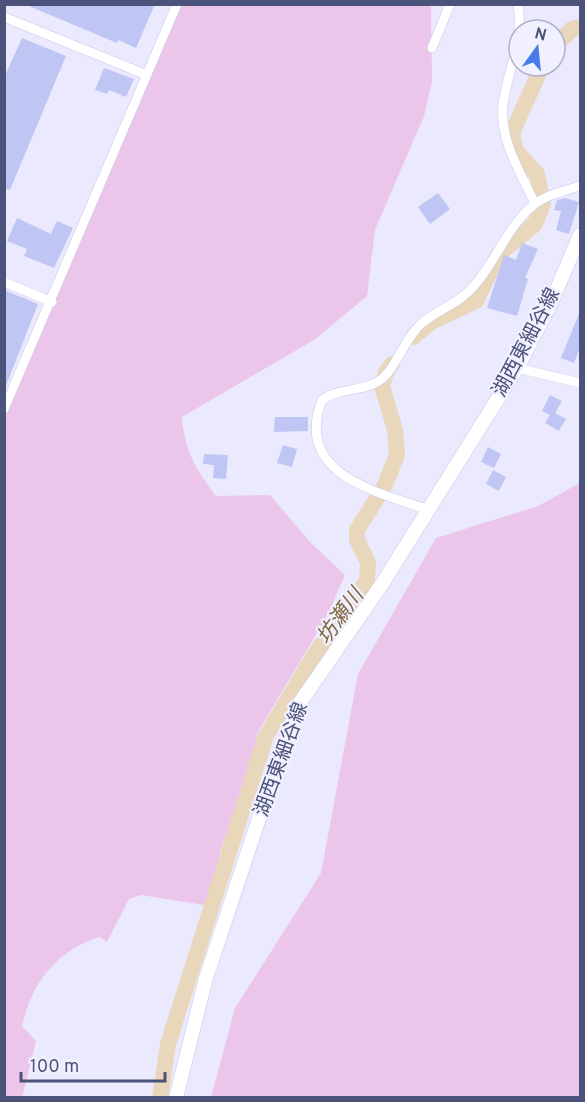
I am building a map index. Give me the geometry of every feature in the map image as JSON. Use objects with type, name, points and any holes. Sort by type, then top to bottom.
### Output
[{"type":"main road","name":"湖西東細谷線","points":[[176,1098],[206,978],[280,755],[300,705],[429,510],[517,368],[551,303],[580,235]]},
{"type":"street","points":[[4,409],[177,4]]},
{"type":"street","points":[[432,48],[450,4]]},
{"type":"street","points":[[518,4],[520,16],[515,60],[503,105],[505,135],[535,204]]},
{"type":"street","points":[[4,17],[147,75]]},
{"type":"street","points":[[429,510],[374,490],[333,469],[321,451],[318,421],[320,406],[329,395],[371,386],[386,375],[407,340],[422,324],[440,310],[461,301],[477,283],[512,230],[535,204],[580,186]]},
{"type":"street","points":[[4,282],[51,302]]},
{"type":"street","points":[[517,368],[580,383]]},
{"type":"shaded area","points":[[177,5],[431,5],[432,82],[424,116],[375,230],[367,296],[314,340],[182,417],[183,429],[192,459],[216,496],[270,495],[310,542],[345,575],[327,616],[258,732],[250,771],[221,849],[211,893],[204,905],[141,895],[129,899],[107,942],[99,937],[84,943],[58,960],[39,983],[26,1010],[22,1026],[36,1041],[22,1098],[4,1097],[4,408]]},
{"type":"shaded area","points":[[580,483],[580,1097],[211,1097],[235,1008],[321,873],[358,674],[436,538],[538,506]]},
{"type":"building","points":[[24,4],[155,4],[136,48],[118,40],[117,43]]},
{"type":"building","points":[[22,38],[66,56],[10,190],[4,188],[4,78]]},
{"type":"building","points":[[104,68],[134,79],[126,97],[109,90],[107,94],[95,90]]},
{"type":"building","points":[[438,193],[450,209],[430,224],[418,207]]},
{"type":"building","points":[[565,198],[579,202],[569,234],[556,230],[561,211],[554,210],[557,200]]},
{"type":"building","points":[[17,218],[51,234],[57,221],[73,228],[54,268],[24,256],[27,249],[7,241]]},
{"type":"building","points":[[522,243],[538,249],[525,278],[528,279],[517,316],[487,308],[504,255],[516,260]]},
{"type":"building","points":[[4,290],[38,304],[4,391]]},
{"type":"building","points":[[580,311],[580,347],[574,363],[561,358]]},
{"type":"building","points":[[550,395],[562,401],[555,413],[566,419],[559,431],[545,423],[550,415],[542,411]]},
{"type":"building","points":[[275,417],[308,417],[308,431],[274,432]]},
{"type":"building","points":[[283,445],[297,449],[292,467],[277,463]]},
{"type":"building","points":[[488,447],[501,454],[494,468],[481,462]]},
{"type":"building","points":[[204,454],[228,455],[226,479],[213,478],[214,465],[203,464]]},
{"type":"building","points":[[493,470],[506,477],[499,491],[486,484]]},
{"type":"waterway","name":"坊瀬川","points":[[567,34],[572,29],[580,27]]},
{"type":"waterway","name":"坊瀬川","points":[[413,337],[431,322],[476,301],[498,255],[535,224],[543,204],[537,174],[515,150],[512,133],[537,78]]},
{"type":"waterway","name":"坊瀬川","points":[[160,1098],[168,1044],[266,736],[313,657],[367,581],[368,562],[357,540],[357,530],[384,487],[397,455],[395,430],[382,386],[386,372],[392,364]]}]
